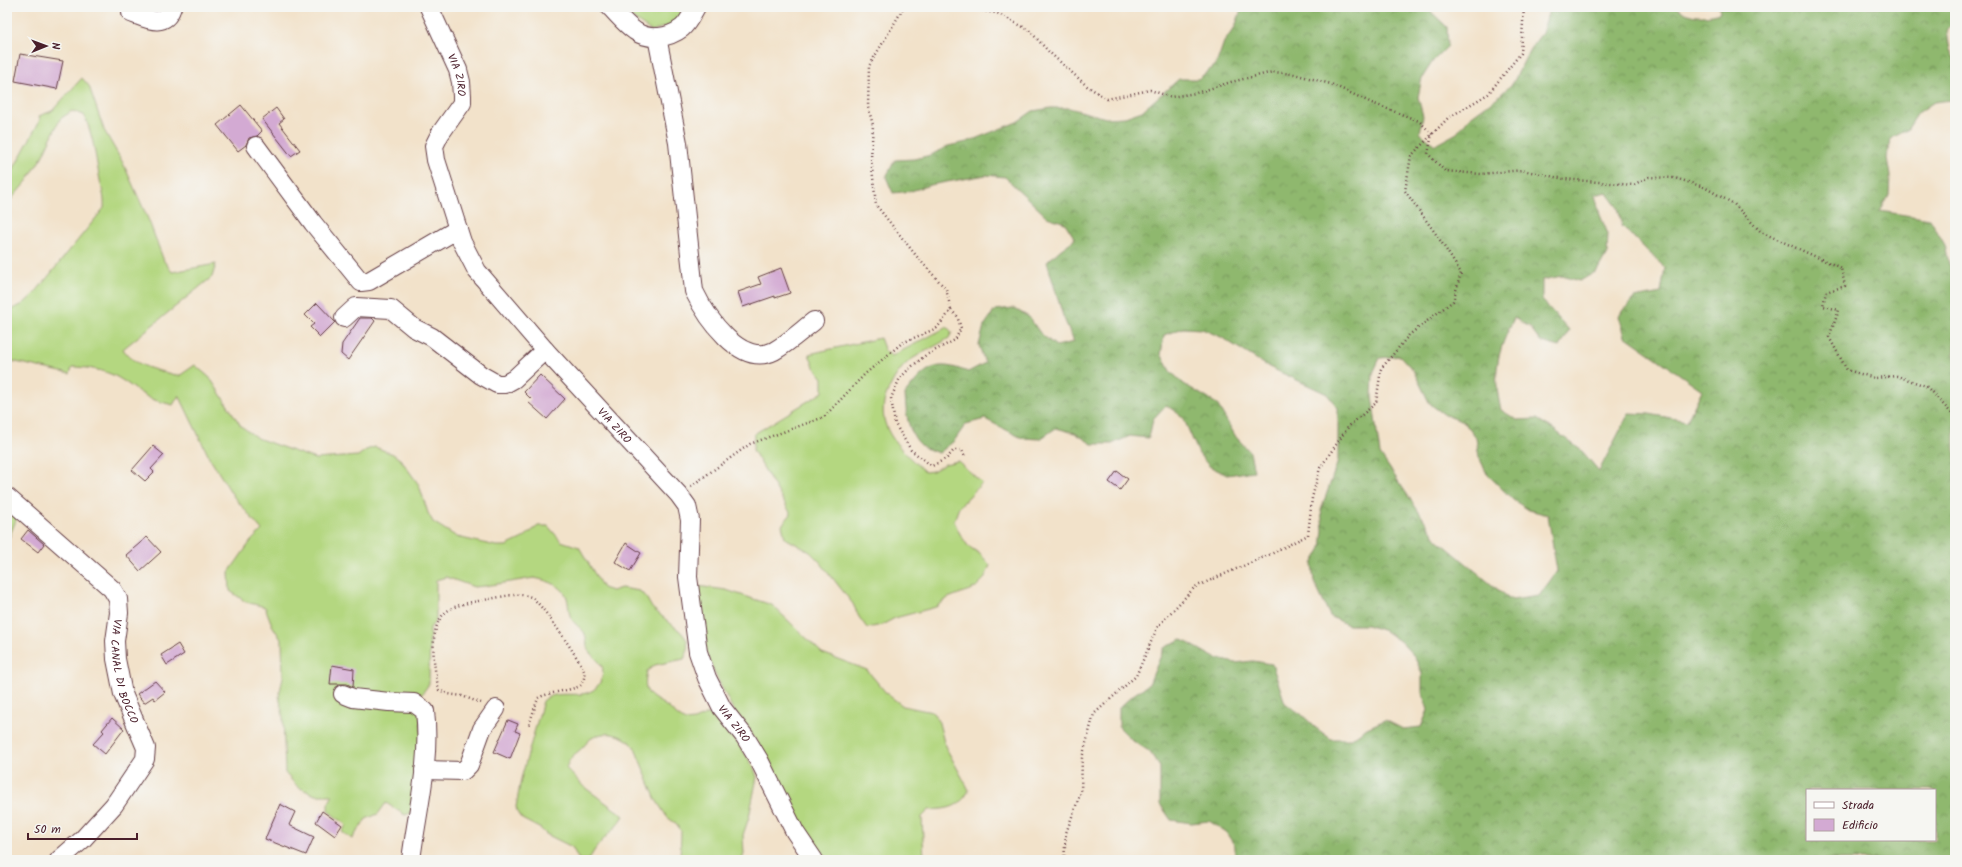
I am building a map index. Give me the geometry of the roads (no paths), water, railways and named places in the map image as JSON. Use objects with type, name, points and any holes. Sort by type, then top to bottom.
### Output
[{"type":"street","points":[[129,9],[143,18],[164,20],[169,15],[172,7]]},
{"type":"street","name":"VIA ZIRO","points":[[429,7],[458,70],[461,82],[462,103],[440,134],[434,146],[436,160],[458,229],[477,271],[545,350],[679,495],[686,506],[690,520],[688,577],[698,652],[707,678],[722,708],[745,737],[759,760],[795,832],[814,860]]},
{"type":"street","points":[[610,7],[635,32],[649,37],[665,37],[683,28],[696,7]]},
{"type":"street","points":[[657,37],[678,143],[694,291],[702,306],[727,340],[746,351],[760,353],[773,351],[814,321]]},
{"type":"street","points":[[256,146],[313,223],[361,282],[369,280],[458,229]]},
{"type":"street","points":[[344,318],[356,307],[391,309],[414,328],[432,337],[481,375],[497,384],[505,384],[514,379],[545,350]]},
{"type":"street","name":"VIA CANAL DI BOCCO","points":[[7,497],[112,589],[118,599],[120,613],[115,641],[116,659],[123,694],[146,748],[145,759],[114,805],[82,840],[59,860]]},
{"type":"street","points":[[343,694],[352,698],[414,703],[426,711],[427,726],[424,770],[411,860]]},
{"type":"street","points":[[424,770],[463,771],[469,765],[482,728],[496,709]]}]
